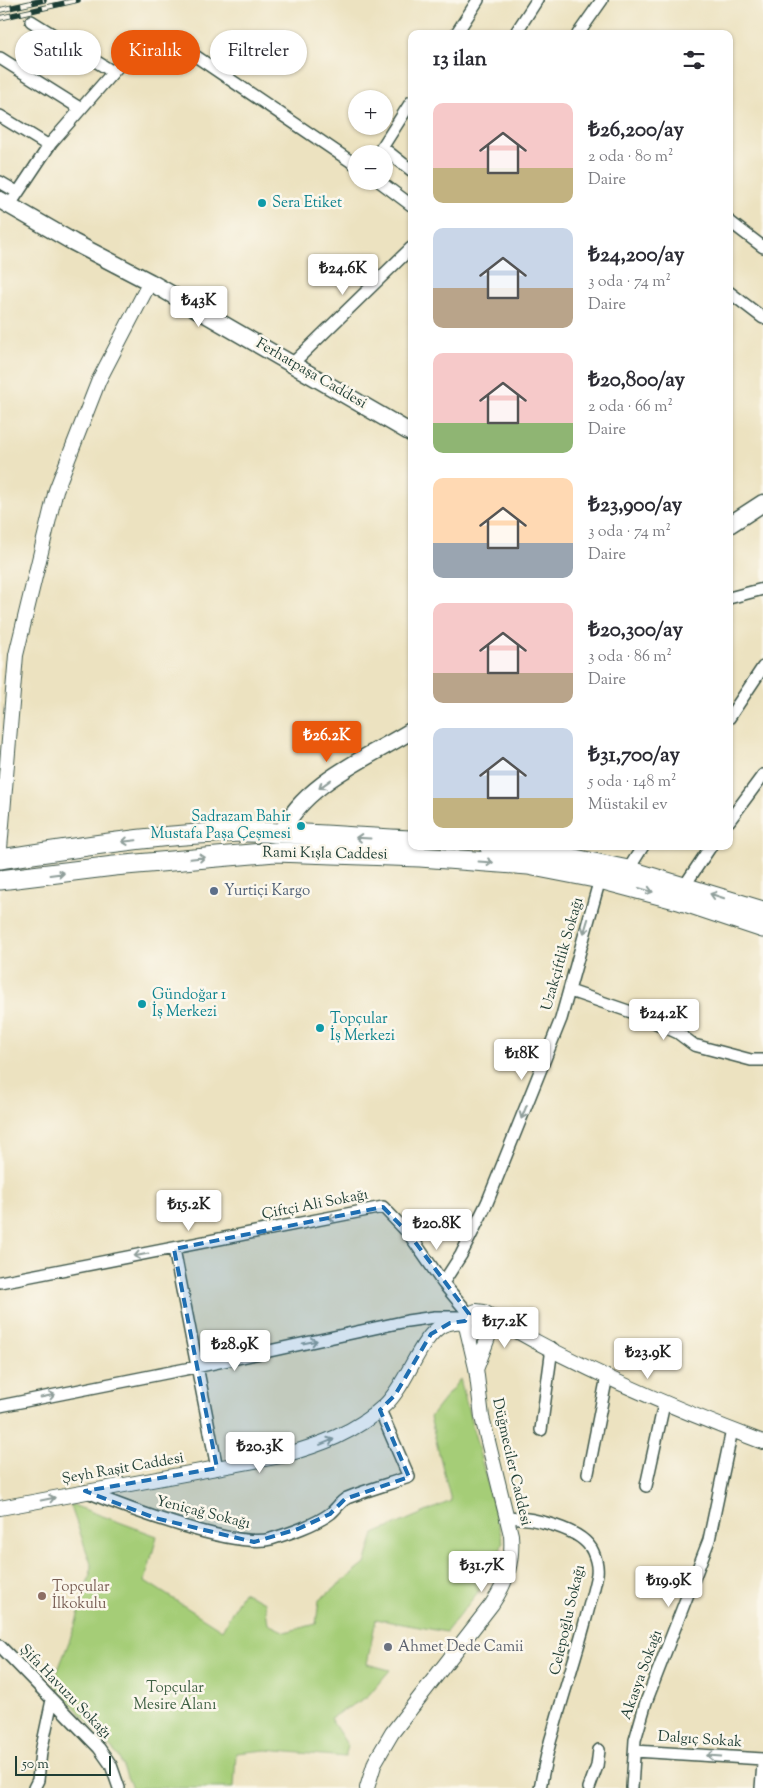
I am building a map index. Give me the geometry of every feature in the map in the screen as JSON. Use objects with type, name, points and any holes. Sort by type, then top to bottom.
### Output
[{"type":"main road","name":"Ferhatpaşa Caddesi","points":[[9,199],[73,242],[150,282],[408,431]]},
{"type":"main road","points":[[733,522],[763,502]]},
{"type":"main road","points":[[298,851],[285,840],[282,833],[294,810],[326,782],[408,733]]},
{"type":"main road","name":"Rami Kışla Caddesi","points":[[0,859],[77,848],[206,834],[282,833],[408,840]]},
{"type":"main road","points":[[77,848],[82,855],[83,863],[80,871]]},
{"type":"main road","points":[[547,850],[685,885],[763,911]]},
{"type":"main road","name":"Rami Kışla Caddesi","points":[[0,880],[232,855],[298,851],[420,857],[528,865],[600,879],[678,900],[763,928]]},
{"type":"street","points":[[459,30],[478,0]]},
{"type":"street","points":[[518,30],[537,0]]},
{"type":"street","points":[[581,30],[602,0]]},
{"type":"street","points":[[31,21],[111,71]]},
{"type":"street","points":[[0,58],[81,109]]},
{"type":"street","points":[[200,59],[348,160]]},
{"type":"street","points":[[0,182],[9,199],[50,146],[111,74]]},
{"type":"street","points":[[384,145],[408,107]]},
{"type":"street","points":[[0,116],[50,146]]},
{"type":"street","points":[[393,159],[408,168]]},
{"type":"street","points":[[390,190],[408,203]]},
{"type":"street","points":[[733,224],[763,247]]},
{"type":"street","points":[[293,363],[408,251]]},
{"type":"street","points":[[0,849],[16,655],[56,490],[99,380],[150,282]]},
{"type":"street","points":[[733,295],[763,318]]},
{"type":"street","points":[[733,597],[763,590]]},
{"type":"street","points":[[733,712],[763,667]]},
{"type":"street","points":[[733,816],[763,775]]},
{"type":"street","points":[[628,870],[640,850]]},
{"type":"street","points":[[685,885],[708,850]]},
{"type":"street","name":"Uzakçiftlik Sokağı","points":[[443,1283],[461,1255],[487,1203],[561,1019],[600,879]]},
{"type":"street","points":[[570,991],[634,1013],[678,1033],[694,1045],[751,1060],[763,1060]]},
{"type":"street","name":"Çiftçi Ali Sokağı","points":[[0,1282],[383,1207],[409,1234],[467,1321]]},
{"type":"street","points":[[174,1249],[217,1468]]},
{"type":"street","points":[[0,1406],[196,1367],[407,1321],[435,1317],[467,1321],[480,1311],[526,1336],[664,1404],[763,1442]]},
{"type":"street","points":[[476,1368],[488,1333],[492,1327],[491,1318]]},
{"type":"street","points":[[467,1321],[474,1336],[488,1333],[526,1336]]},
{"type":"street","name":"Düğmeciler Caddesi","points":[[367,1788],[375,1762],[392,1733],[502,1589],[509,1572],[512,1552],[508,1517],[482,1417],[476,1368],[467,1321]]},
{"type":"street","name":"Şeyh Raşit Caddesi","points":[[0,1508],[280,1456],[324,1443],[350,1432],[380,1410],[396,1395],[431,1334],[450,1323],[467,1321]]},
{"type":"street","points":[[541,1430],[552,1348]]},
{"type":"street","points":[[588,1473],[607,1376]]},
{"type":"street","points":[[646,1486],[664,1404]]},
{"type":"street","name":"Yeniçağ Sokağı","points":[[85,1492],[155,1518],[224,1536],[254,1542],[270,1539],[298,1529],[330,1514],[345,1499],[409,1477],[380,1410]]},
{"type":"street","name":"Akasya Sokağı","points":[[632,1788],[635,1751],[646,1702],[708,1540],[732,1430]]},
{"type":"street","name":"Celepoğlu Sokağı","points":[[508,1517],[522,1518],[574,1533],[585,1540],[593,1550],[597,1562],[593,1591],[568,1684],[552,1733],[540,1788]]},
{"type":"street","name":"Şifa Havuzu Sokağı","points":[[0,1646],[99,1748],[111,1765],[119,1788]]},
{"type":"street","points":[[34,1788],[38,1780],[41,1752],[52,1700]]},
{"type":"street","points":[[589,1788],[597,1766],[599,1750]]},
{"type":"street","name":"Dalgıç Sokak","points":[[635,1751],[763,1759]]},
{"type":"street","points":[[761,1788],[763,1764]]},
{"type":"highlighted area","points":[[383,1207],[409,1234],[469,1314],[465,1321],[450,1323],[431,1334],[395,1395],[380,1410],[409,1477],[345,1499],[330,1514],[298,1529],[254,1542],[155,1518],[85,1491],[217,1468],[174,1249]]},
{"type":"green space","name":"Topçular Mesire Alanı","points":[[460,1379],[503,1542],[491,1576],[446,1632],[376,1619],[367,1664],[390,1670],[367,1697],[330,1718],[348,1746],[345,1757],[266,1750],[236,1753],[234,1788],[132,1788],[118,1756],[53,1683],[75,1626],[92,1567],[70,1504],[157,1536],[145,1581],[222,1630],[243,1592],[265,1602],[268,1624],[285,1632],[316,1624],[319,1600],[365,1564],[374,1534],[451,1501],[430,1417]]},
{"type":"railway","points":[[0,10],[44,0]]},
{"type":"railway","points":[[0,18],[78,0]]},
{"type":"place","name":"Sera Etiket","points":[[262,203]]},
{"type":"place","name":"Sadrazam Bahir Mustafa Paşa Çeşmesi","points":[[301,826]]},
{"type":"place","name":"Yurtiçi Kargo","points":[[214,891]]},
{"type":"place","name":"Gündoğar 1 İş Merkezi","points":[[142,1004]]},
{"type":"place","name":"Topçular İş Merkezi","points":[[320,1028]]},
{"type":"place","name":"Topçular İlkokulu","points":[[42,1596]]},
{"type":"place","name":"Ahmet Dede Camii","points":[[388,1647]]}]
